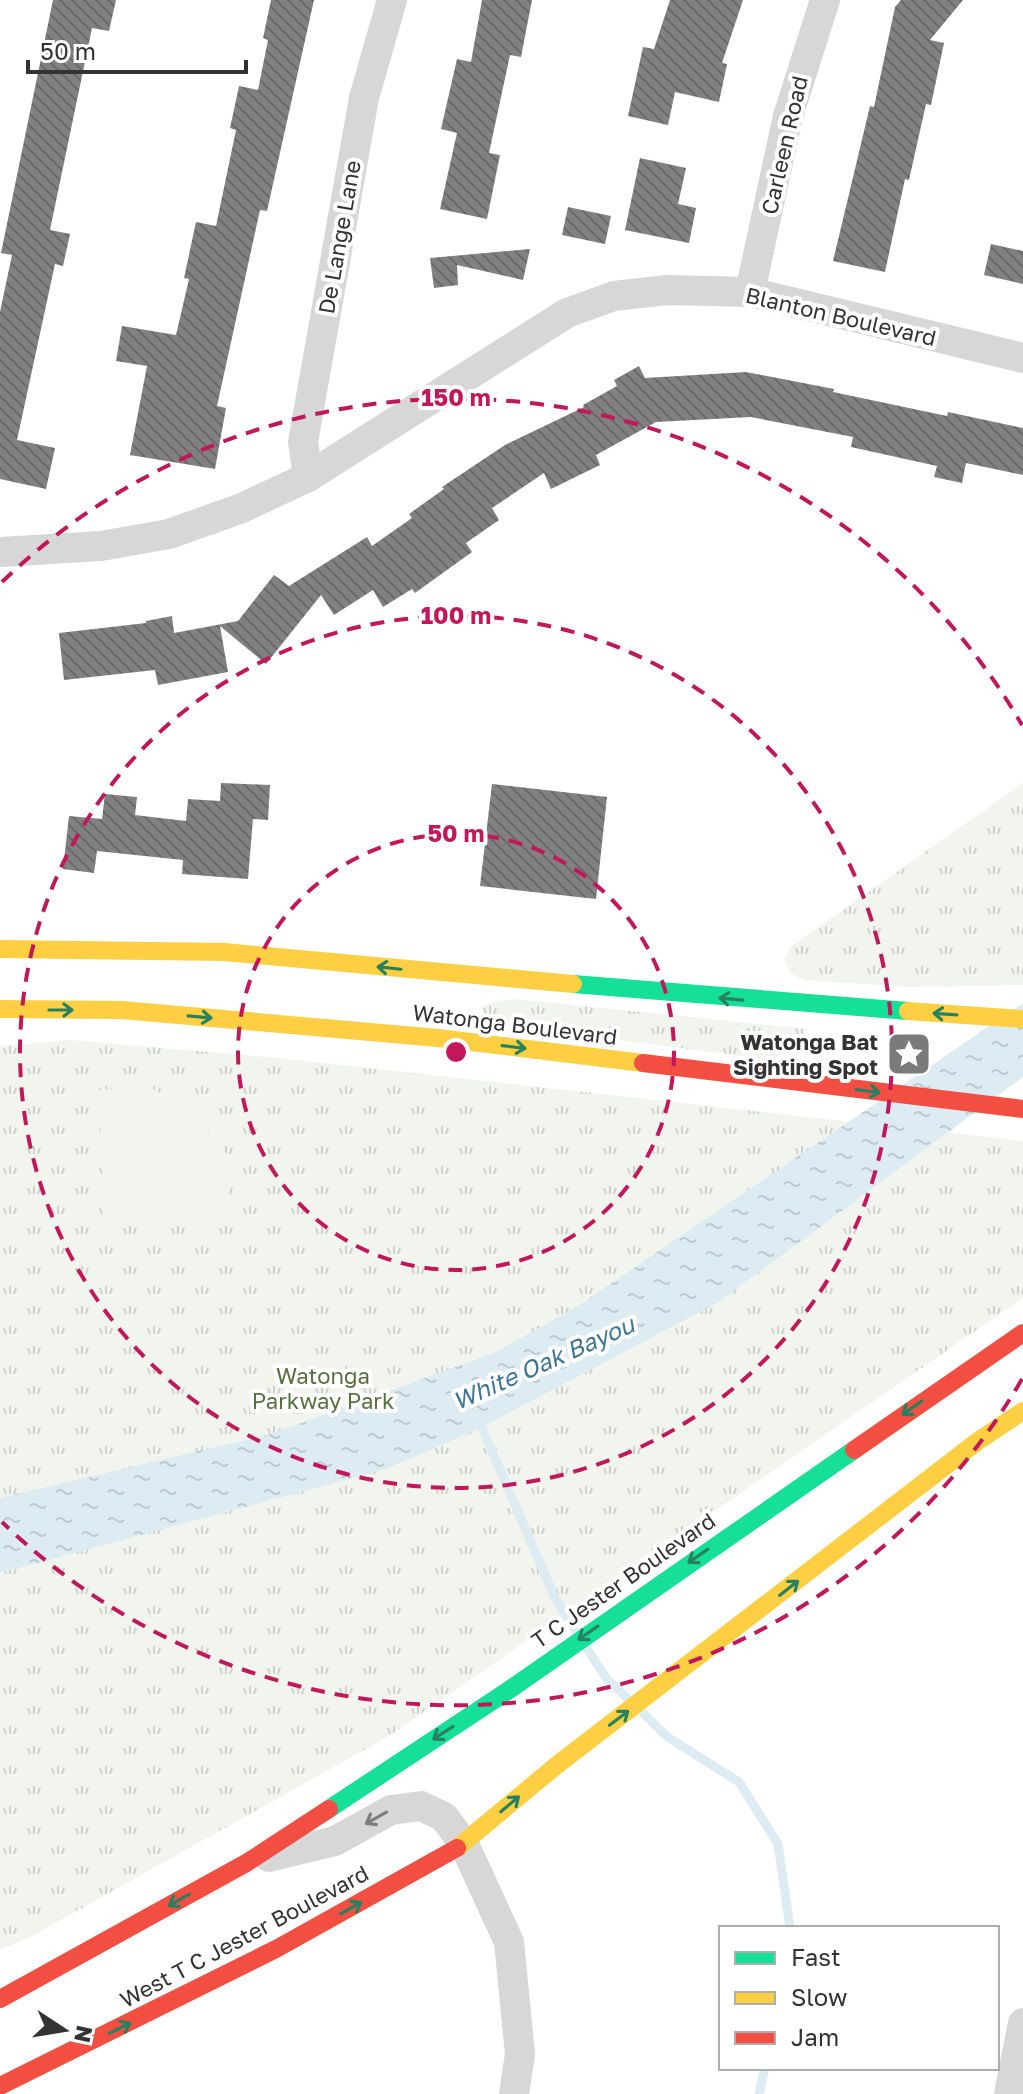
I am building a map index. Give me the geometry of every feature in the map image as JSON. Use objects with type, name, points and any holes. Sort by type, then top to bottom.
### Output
[{"type":"main road","name":"Watonga Boulevard","points":[[0,949],[224,952],[443,980],[1023,1019]]},
{"type":"main road","name":"Watonga Boulevard","points":[[0,1009],[122,1010],[439,1032],[763,1078],[1023,1109]]},
{"type":"main road","name":"T C Jester Boulevard","points":[[248,1862],[509,1690],[652,1588],[948,1392],[1023,1333]]},
{"type":"main road","points":[[464,1844],[557,1765],[705,1653],[975,1436],[1023,1411]]},
{"type":"main road","name":"West T C Jester Boulevard","points":[[0,2086],[276,1949],[464,1844]]},
{"type":"main road","points":[[0,1999],[248,1862]]},
{"type":"street","name":"De Lange Lane","points":[[308,477],[303,442],[308,411],[364,98],[392,0]]},
{"type":"street","name":"Carleen Road","points":[[750,292],[788,116],[825,0]]},
{"type":"street","name":"Blanton Boulevard","points":[[0,552],[101,546],[169,534],[242,508],[308,477],[567,313],[614,296],[667,290],[750,292],[1023,358]]},
{"type":"street","points":[[248,1862],[335,1841],[391,1810],[421,1806],[444,1817],[464,1844],[509,1942],[520,2054],[514,2094]]},
{"type":"street","points":[[1009,2094],[1023,2023]]},
{"type":"green space","points":[[1023,783],[1023,985],[911,987],[804,980],[790,973],[785,960],[789,948]]},
{"type":"green space","points":[[513,999],[807,1029],[773,1060],[487,1023],[482,1018],[483,1006]]},
{"type":"green space","name":"Watonga Parkway Park","points":[[70,1040],[278,1058],[1023,1141],[1023,1298],[389,1736],[34,1935],[0,1950],[0,1046]]},
{"type":"green space","points":[[148,1086],[199,1116],[231,1160],[227,1216],[120,1227],[104,1220],[99,1090]]},
{"type":"water","name":"White Oak Bayou","points":[[1023,1003],[1023,1077],[717,1303],[478,1429],[386,1469],[0,1573],[0,1498],[271,1434],[494,1353],[578,1306]]},
{"type":"building","points":[[53,0],[116,0],[109,31],[92,28],[50,230],[70,234],[63,266],[55,264],[17,440],[55,448],[46,489],[0,479],[0,312],[12,255],[1,253]]},
{"type":"building","points":[[271,0],[314,0],[267,211],[260,210],[217,406],[226,408],[215,469],[130,455],[147,366],[116,361],[122,326],[176,335],[189,279],[184,278],[196,222],[216,226],[236,130],[230,128],[239,86],[258,90],[268,40],[263,38]]},
{"type":"building","points":[[482,0],[532,0],[521,57],[510,55],[489,153],[500,155],[487,219],[440,209],[457,133],[441,129],[457,59],[471,62]]},
{"type":"building","points":[[670,0],[743,0],[722,63],[727,64],[719,102],[675,92],[668,125],[628,116],[643,47],[654,49]]},
{"type":"building","points":[[901,0],[963,0],[930,40],[944,43],[931,105],[926,104],[909,180],[905,179],[885,272],[833,261],[870,106],[874,107],[895,7]]},
{"type":"building","points":[[640,158],[686,168],[678,204],[696,208],[689,243],[625,230]]},
{"type":"building","points":[[568,207],[611,216],[605,244],[562,235]]},
{"type":"building","points":[[991,244],[1023,251],[1023,284],[984,275]]},
{"type":"building","points":[[530,249],[523,280],[457,265],[458,285],[434,288],[430,258]]},
{"type":"building","points":[[639,366],[645,378],[746,372],[947,416],[948,412],[1023,428],[1023,475],[966,463],[962,483],[934,477],[937,466],[851,447],[853,437],[751,417],[656,422],[596,455],[600,465],[551,489],[544,473],[492,508],[499,520],[466,543],[472,552],[415,593],[412,589],[383,607],[373,590],[334,615],[321,595],[266,664],[220,626],[228,672],[158,685],[155,670],[64,680],[59,633],[146,623],[172,616],[174,633],[238,621],[274,575],[289,586],[367,537],[372,546],[412,518],[409,514],[444,489],[442,487],[505,445],[584,407],[617,386],[614,380]]},
{"type":"building","points":[[221,783],[270,785],[268,820],[253,819],[248,879],[182,874],[183,860],[97,851],[94,873],[63,869],[69,816],[102,819],[105,794],[137,797],[135,815],[186,821],[188,799],[220,801]]},
{"type":"building","points":[[492,784],[607,797],[596,899],[480,886]]},
{"type":"waterway","name":"White Oak Bayou","points":[[477,1416],[555,1598],[576,1631]]},
{"type":"waterway","points":[[586,1647],[607,1679],[627,1698]]},
{"type":"waterway","points":[[643,1713],[666,1736],[739,1782],[778,1844],[790,1926]]},
{"type":"waterway","points":[[759,2094],[765,2070]]},
{"type":"traffic: fast","points":[[573,984],[908,1011]]},
{"type":"traffic: fast","points":[[329,1809],[509,1690],[854,1450]]},
{"type":"traffic: slow","points":[[0,949],[224,952],[573,984]]},
{"type":"traffic: slow","points":[[0,1009],[122,1010],[438,1038],[643,1063]]},
{"type":"traffic: slow","points":[[908,1011],[1023,1019]]},
{"type":"traffic: slow","points":[[457,1848],[557,1765],[978,1441],[1023,1411]]},
{"type":"traffic: jam","points":[[643,1063],[1023,1109]]},
{"type":"traffic: jam","points":[[854,1450],[1023,1333]]},
{"type":"traffic: jam","points":[[0,1999],[248,1862],[329,1809]]},
{"type":"traffic: jam","points":[[0,2086],[276,1949],[457,1848]]},
{"type":"place","name":"Watonga Bat Sighting Spot","points":[[909,1054]]}]
